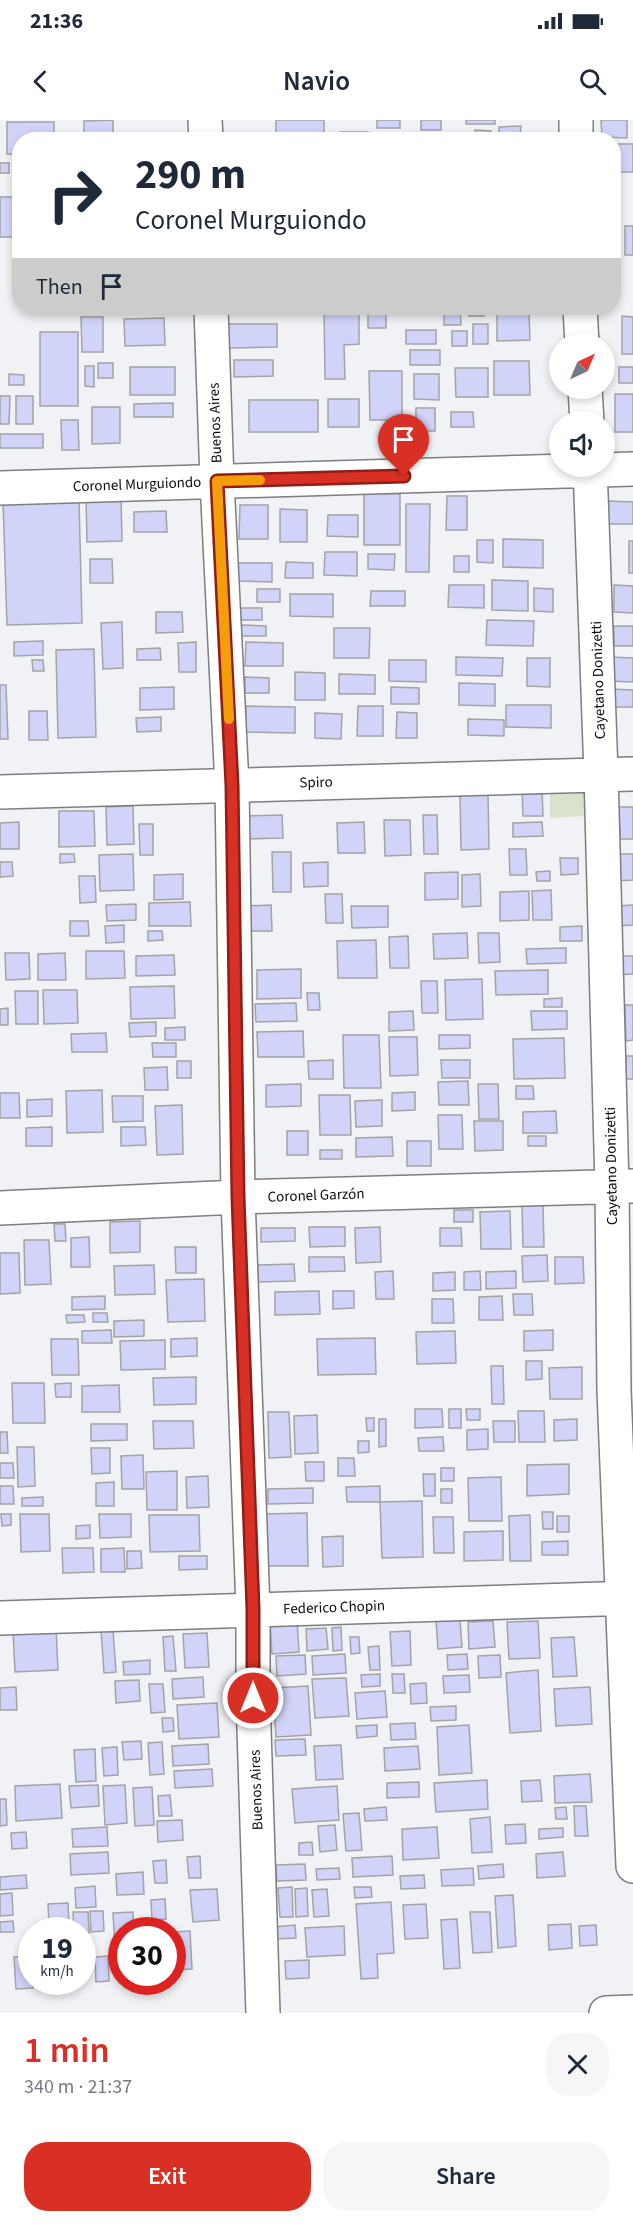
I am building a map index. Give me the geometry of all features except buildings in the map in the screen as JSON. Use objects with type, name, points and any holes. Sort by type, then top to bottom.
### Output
[{"type":"street","name":"Buenos Aires","points":[[212,315],[217,481],[232,785],[238,1197],[253,1609],[253,1698],[263,2013]]},
{"type":"street","points":[[580,315],[581,333]]},
{"type":"street","name":"Coronel Murguiondo","points":[[615,468],[633,468]]},
{"type":"street","name":"Coronel Murguiondo","points":[[0,488],[549,469]]},
{"type":"street","name":"Cayetano Donizetti","points":[[591,477],[617,774],[622,1186],[614,1390],[628,1598],[633,1866]]},
{"type":"street","name":"Spiro","points":[[0,792],[617,774]]},
{"type":"street","name":"Coronel Garzón","points":[[0,1208],[238,1197],[622,1186]]},
{"type":"street","name":"Federico Chopin","points":[[0,1618],[628,1598]]},
{"type":"street","points":[[606,2013],[633,2012]]},
{"type":"green space","points":[[550,787],[587,787],[586,816],[550,818]]},
{"type":"slow traffic","points":[[229,719],[217,481],[260,480]]},
{"type":"route","points":[[253,1698],[253,1609],[238,1197],[232,785],[217,481],[404,476]]}]
